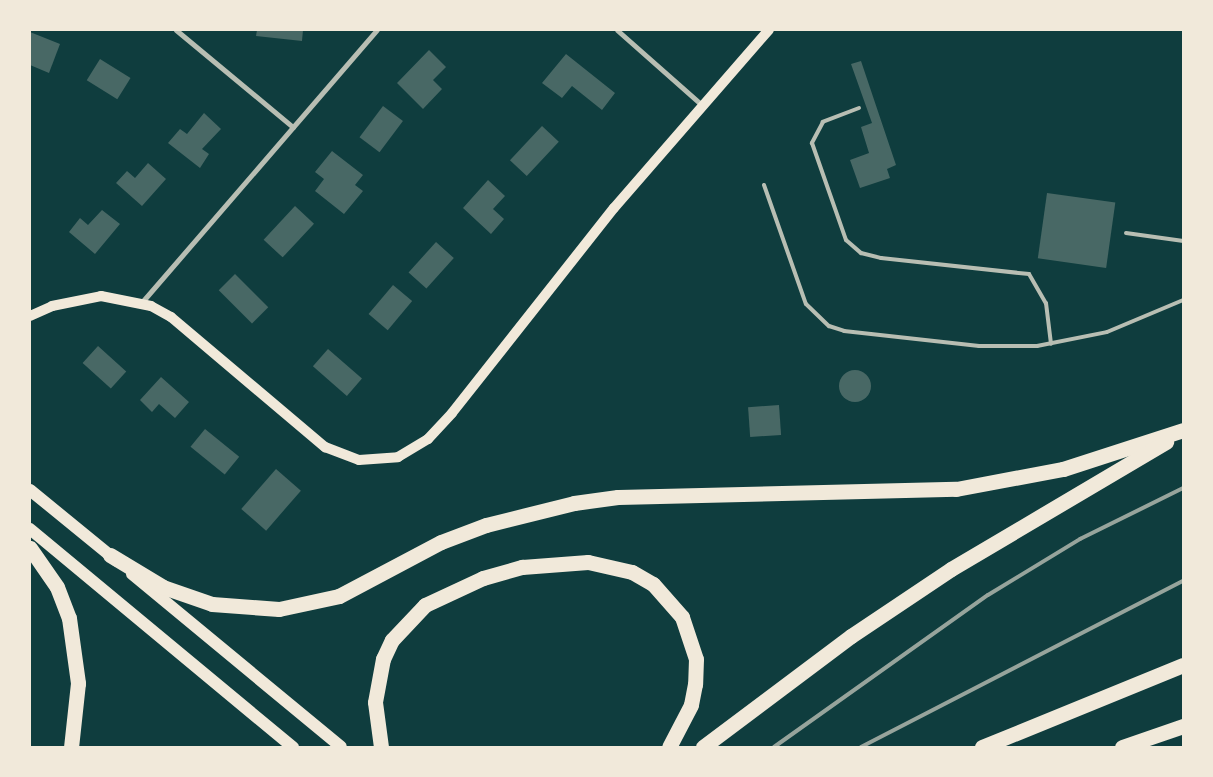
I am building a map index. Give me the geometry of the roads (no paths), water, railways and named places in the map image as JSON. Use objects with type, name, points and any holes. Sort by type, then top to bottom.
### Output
[{"type":"highway","points":[[110,556],[163,588],[212,604],[279,609],[339,596],[441,542],[486,525],[574,503],[618,497],[956,489],[1063,469],[1183,432]]},
{"type":"highway","points":[[703,747],[851,636],[951,569],[1183,432]]},
{"type":"highway","points":[[30,548],[57,588],[69,618],[78,683],[71,747]]},
{"type":"highway","points":[[381,747],[375,702],[383,659],[392,640],[425,605],[467,584],[522,567],[588,562],[632,572],[653,584],[682,617],[694,652],[695,684],[691,706],[669,747]]},
{"type":"highway","points":[[982,747],[1183,665]]},
{"type":"highway","points":[[1122,747],[1183,727]]},
{"type":"highway","points":[[1147,747],[1183,727]]},
{"type":"main road","points":[[30,316],[52,306],[101,296],[142,302],[171,317],[325,447],[359,460],[398,457],[428,439],[452,413],[517,326],[769,30]]},
{"type":"main road","points":[[30,490],[341,747]]},
{"type":"main road","points":[[30,530],[293,747]]},
{"type":"street","points":[[176,30],[293,127]]},
{"type":"street","points":[[142,302],[377,30]]},
{"type":"street","points":[[617,30],[703,106]]},
{"type":"lane","points":[[859,108],[823,122],[812,143],[846,240],[861,253],[881,258],[1029,274],[1046,303],[1051,344]]},
{"type":"lane","points":[[764,185],[800,287],[816,316],[844,331],[1001,347],[1051,344],[1107,332],[1183,300]]},
{"type":"lane","points":[[1126,233],[1183,241]]},
{"type":"railway","points":[[774,747],[988,595],[1080,539],[1183,488]]},
{"type":"railway","points":[[861,747],[1183,581]]}]
